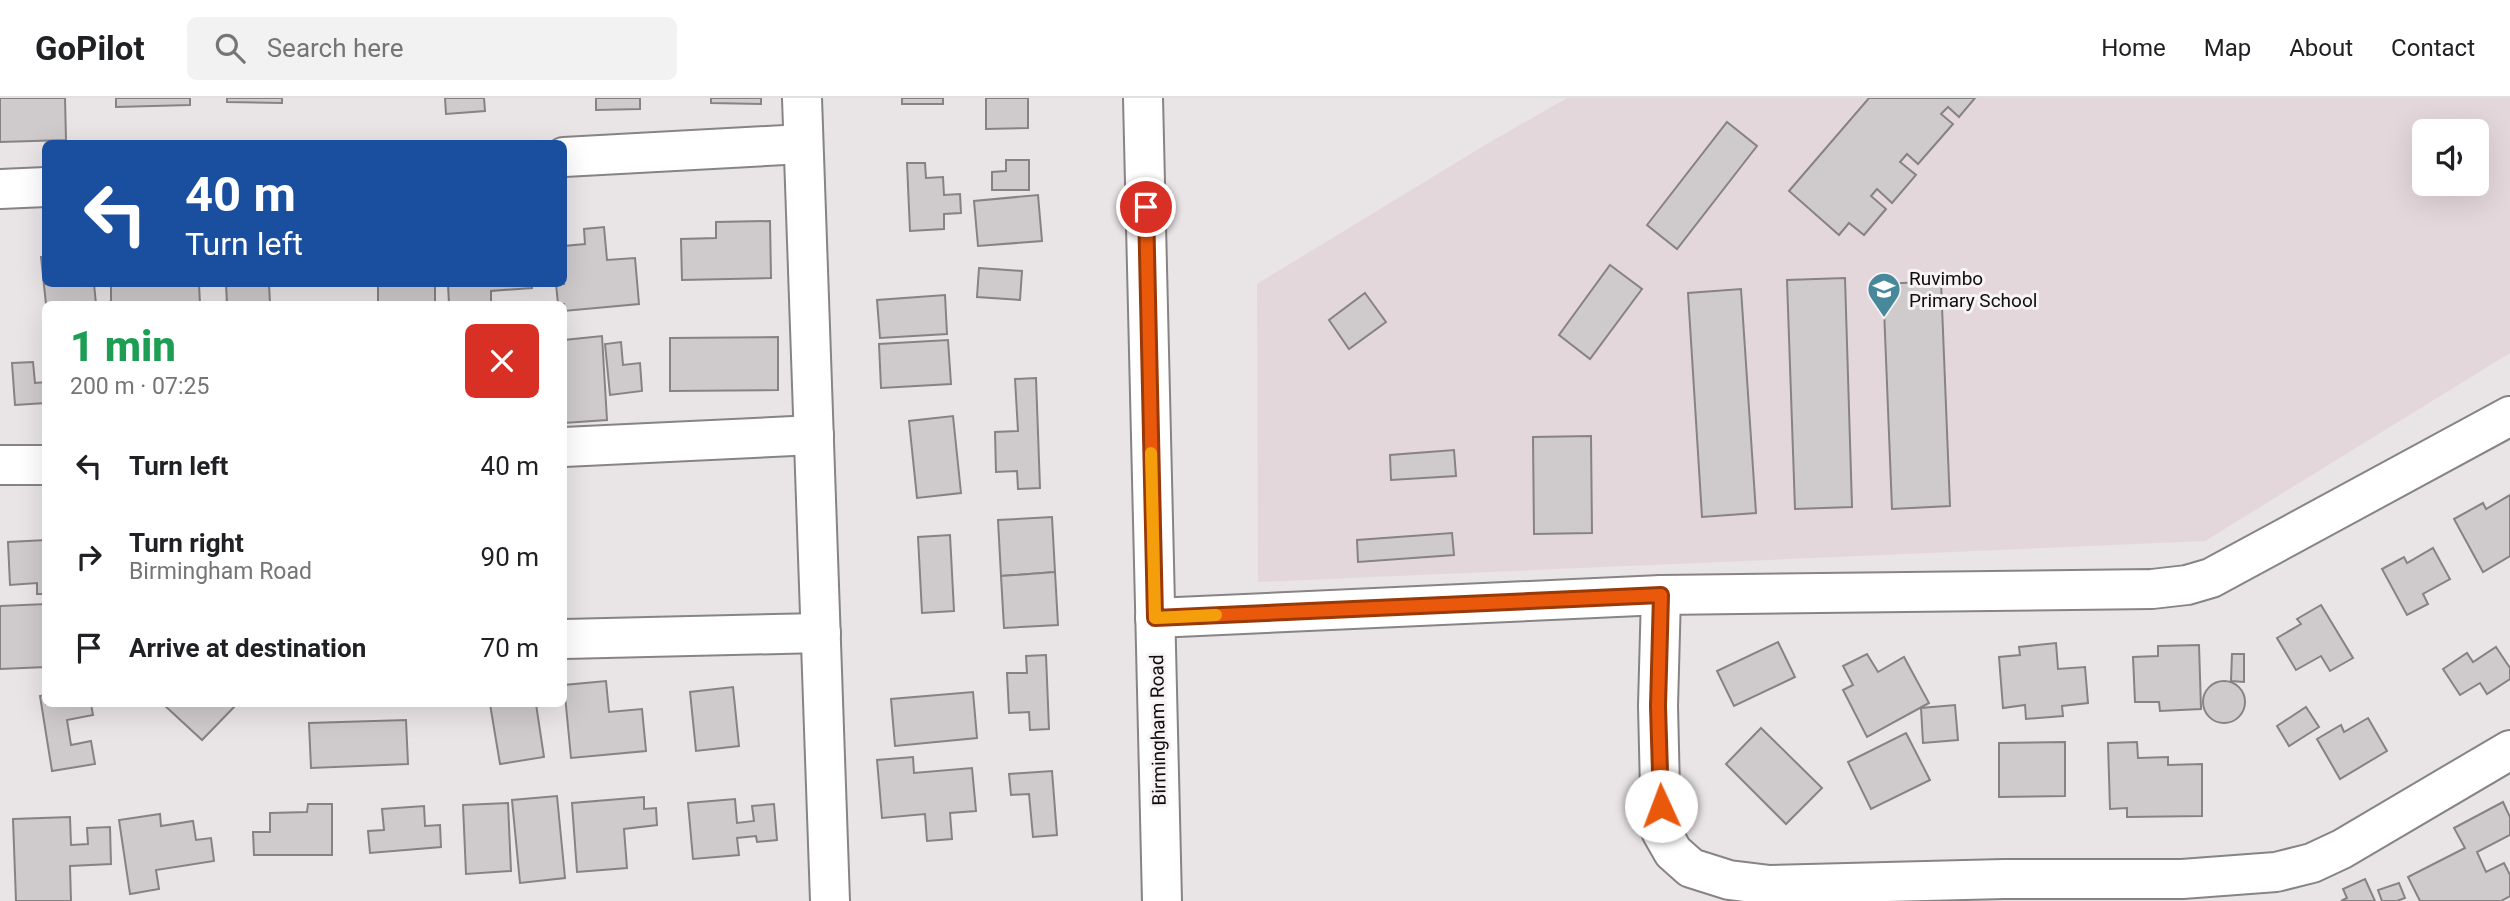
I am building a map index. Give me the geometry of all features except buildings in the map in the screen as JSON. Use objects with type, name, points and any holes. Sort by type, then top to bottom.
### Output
[{"type":"street","points":[[802,98],[830,901]]},
{"type":"street","name":"Birmingham Road","points":[[1143,98],[1162,901]]},
{"type":"street","points":[[567,157],[803,144]]},
{"type":"street","points":[[0,189],[42,187]]},
{"type":"street","points":[[1155,618],[1661,595],[2152,589],[2187,585],[2211,578],[2510,416]]},
{"type":"street","points":[[567,447],[814,435]]},
{"type":"street","points":[[0,465],[42,465]]},
{"type":"street","points":[[1661,595],[1658,706],[1661,831],[1672,852],[1691,868],[1729,880],[1770,885],[1990,879],[2182,879],[2276,872],[2312,863],[2342,849],[2510,750]]},
{"type":"street","points":[[567,639],[821,633]]},
{"type":"shaded area","name":"Ruvimbo Primary School","points":[[1567,98],[2510,98],[2510,353],[2205,541],[1258,582],[1257,284]]},
{"type":"slow traffic","points":[[1151,453],[1155,618],[1216,615]]},
{"type":"place","name":"Ruvimbo Primary School","points":[[1884,319]]},
{"type":"route","points":[[1146,207],[1155,618],[1661,595],[1658,706],[1661,806]]}]
